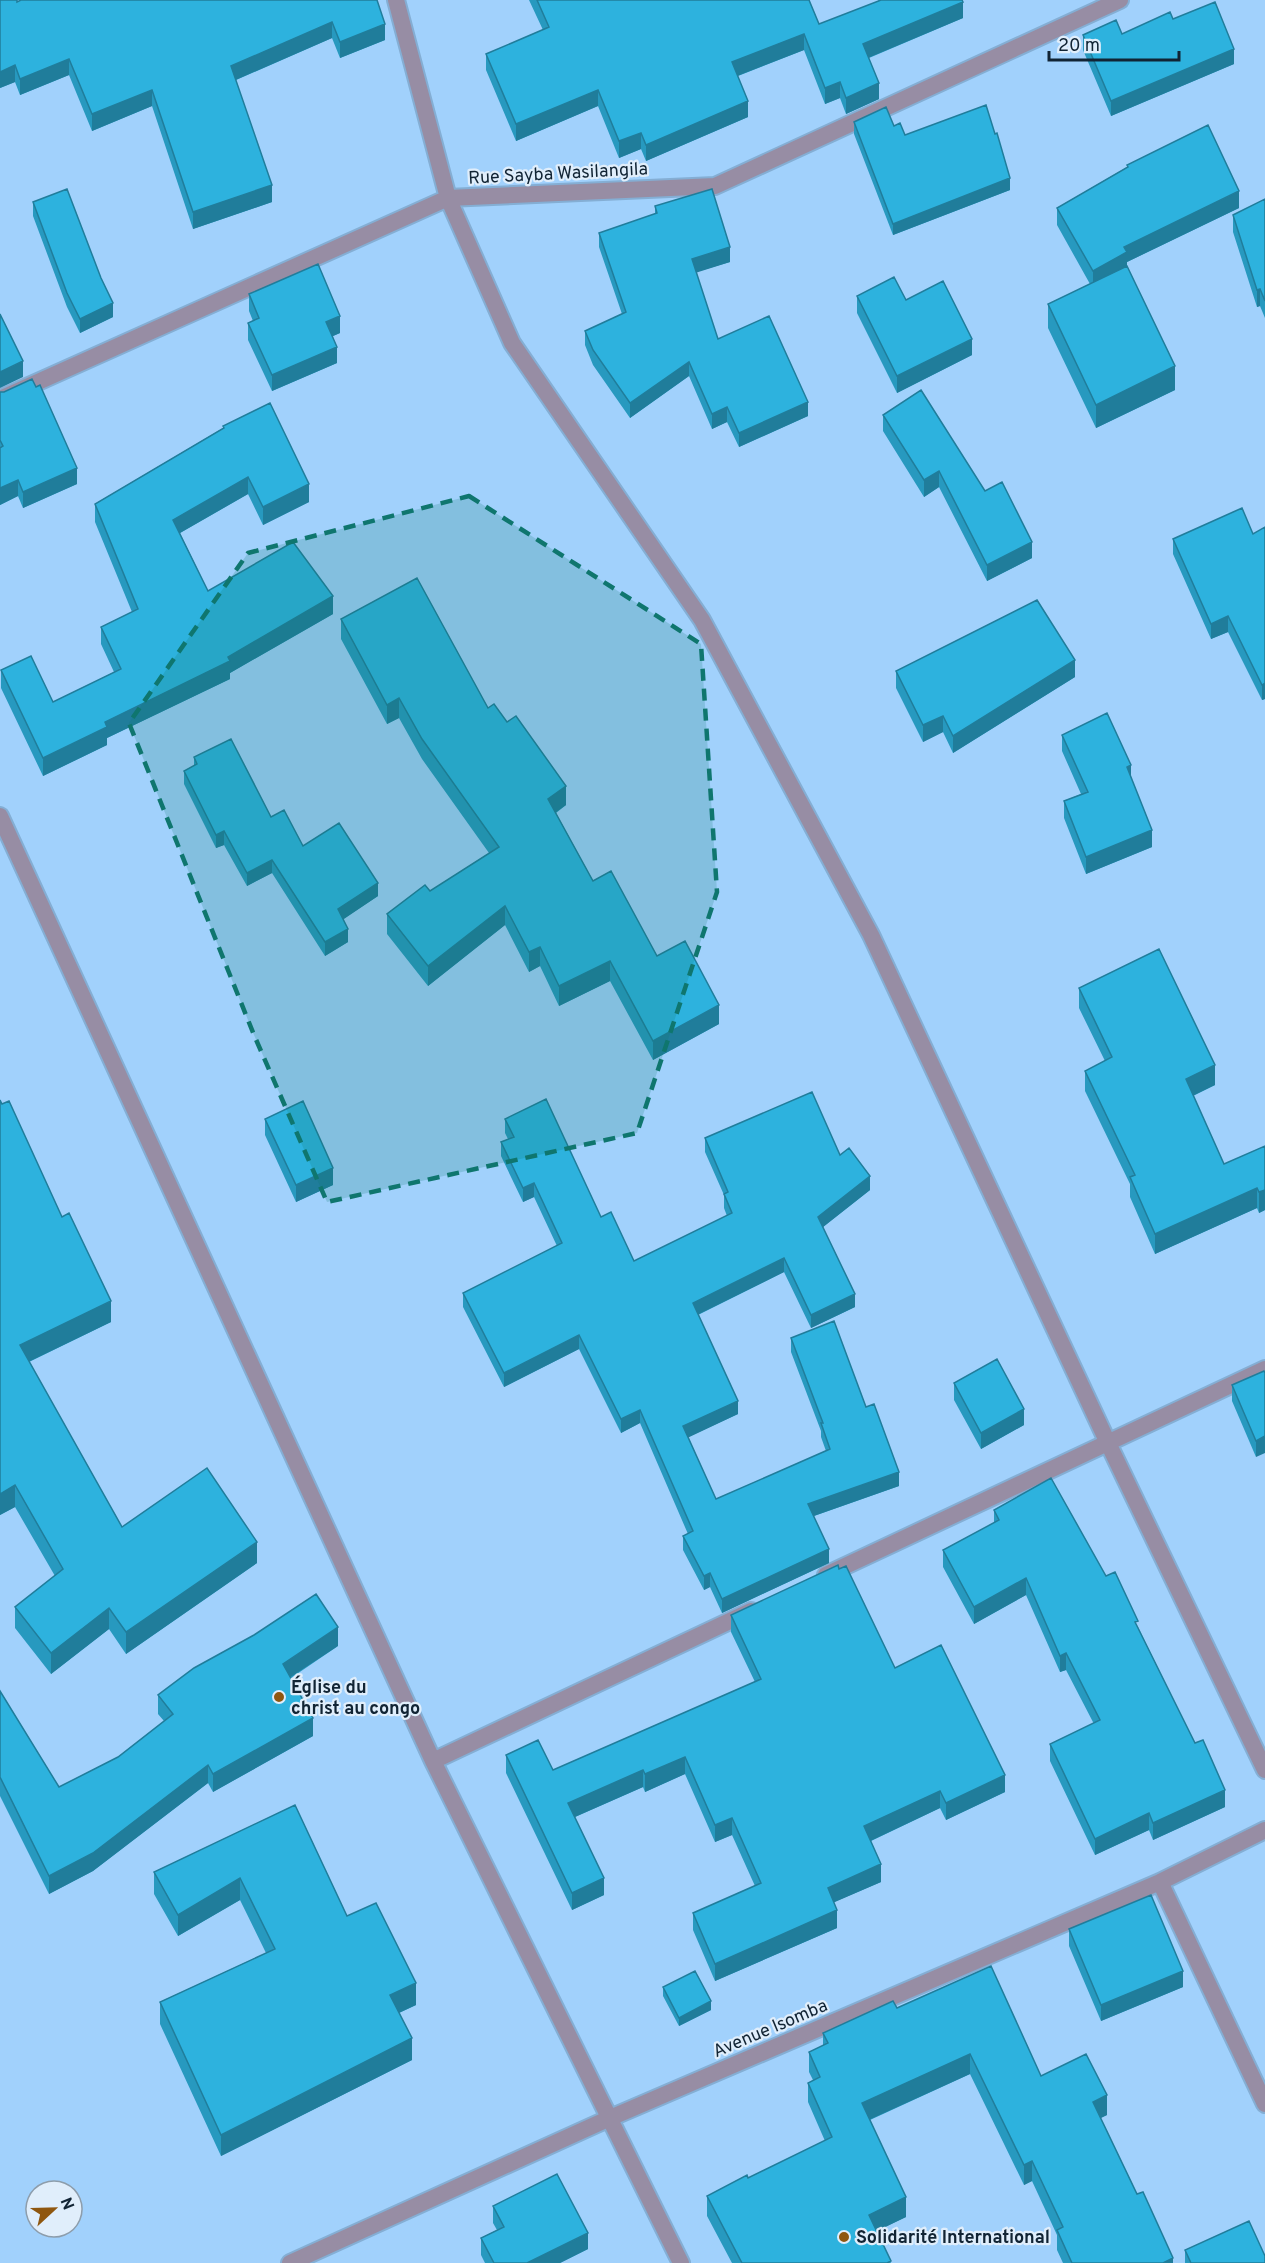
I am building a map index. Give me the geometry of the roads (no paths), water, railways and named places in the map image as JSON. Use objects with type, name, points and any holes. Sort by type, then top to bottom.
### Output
[{"type":"street","points":[[396,0],[448,198],[512,344],[702,620],[866,924],[1108,1443],[1265,1770]]},
{"type":"street","name":"Rue Sayba Wasilangila","points":[[0,399],[448,198],[715,186],[1120,0]]},
{"type":"street","points":[[0,816],[433,1761],[681,2263]]},
{"type":"street","points":[[808,1584],[1265,1369]]},
{"type":"street","points":[[433,1761],[765,1604]]},
{"type":"street","name":"Avenue Isomba","points":[[290,2263],[610,2118],[1161,1882],[1265,1830]]},
{"type":"street","points":[[1161,1882],[1265,2104]]},
{"type":"place","name":"Église du christ au congo","points":[[279,1697]]},
{"type":"place","name":"Solidarité International","points":[[844,2237]]}]
